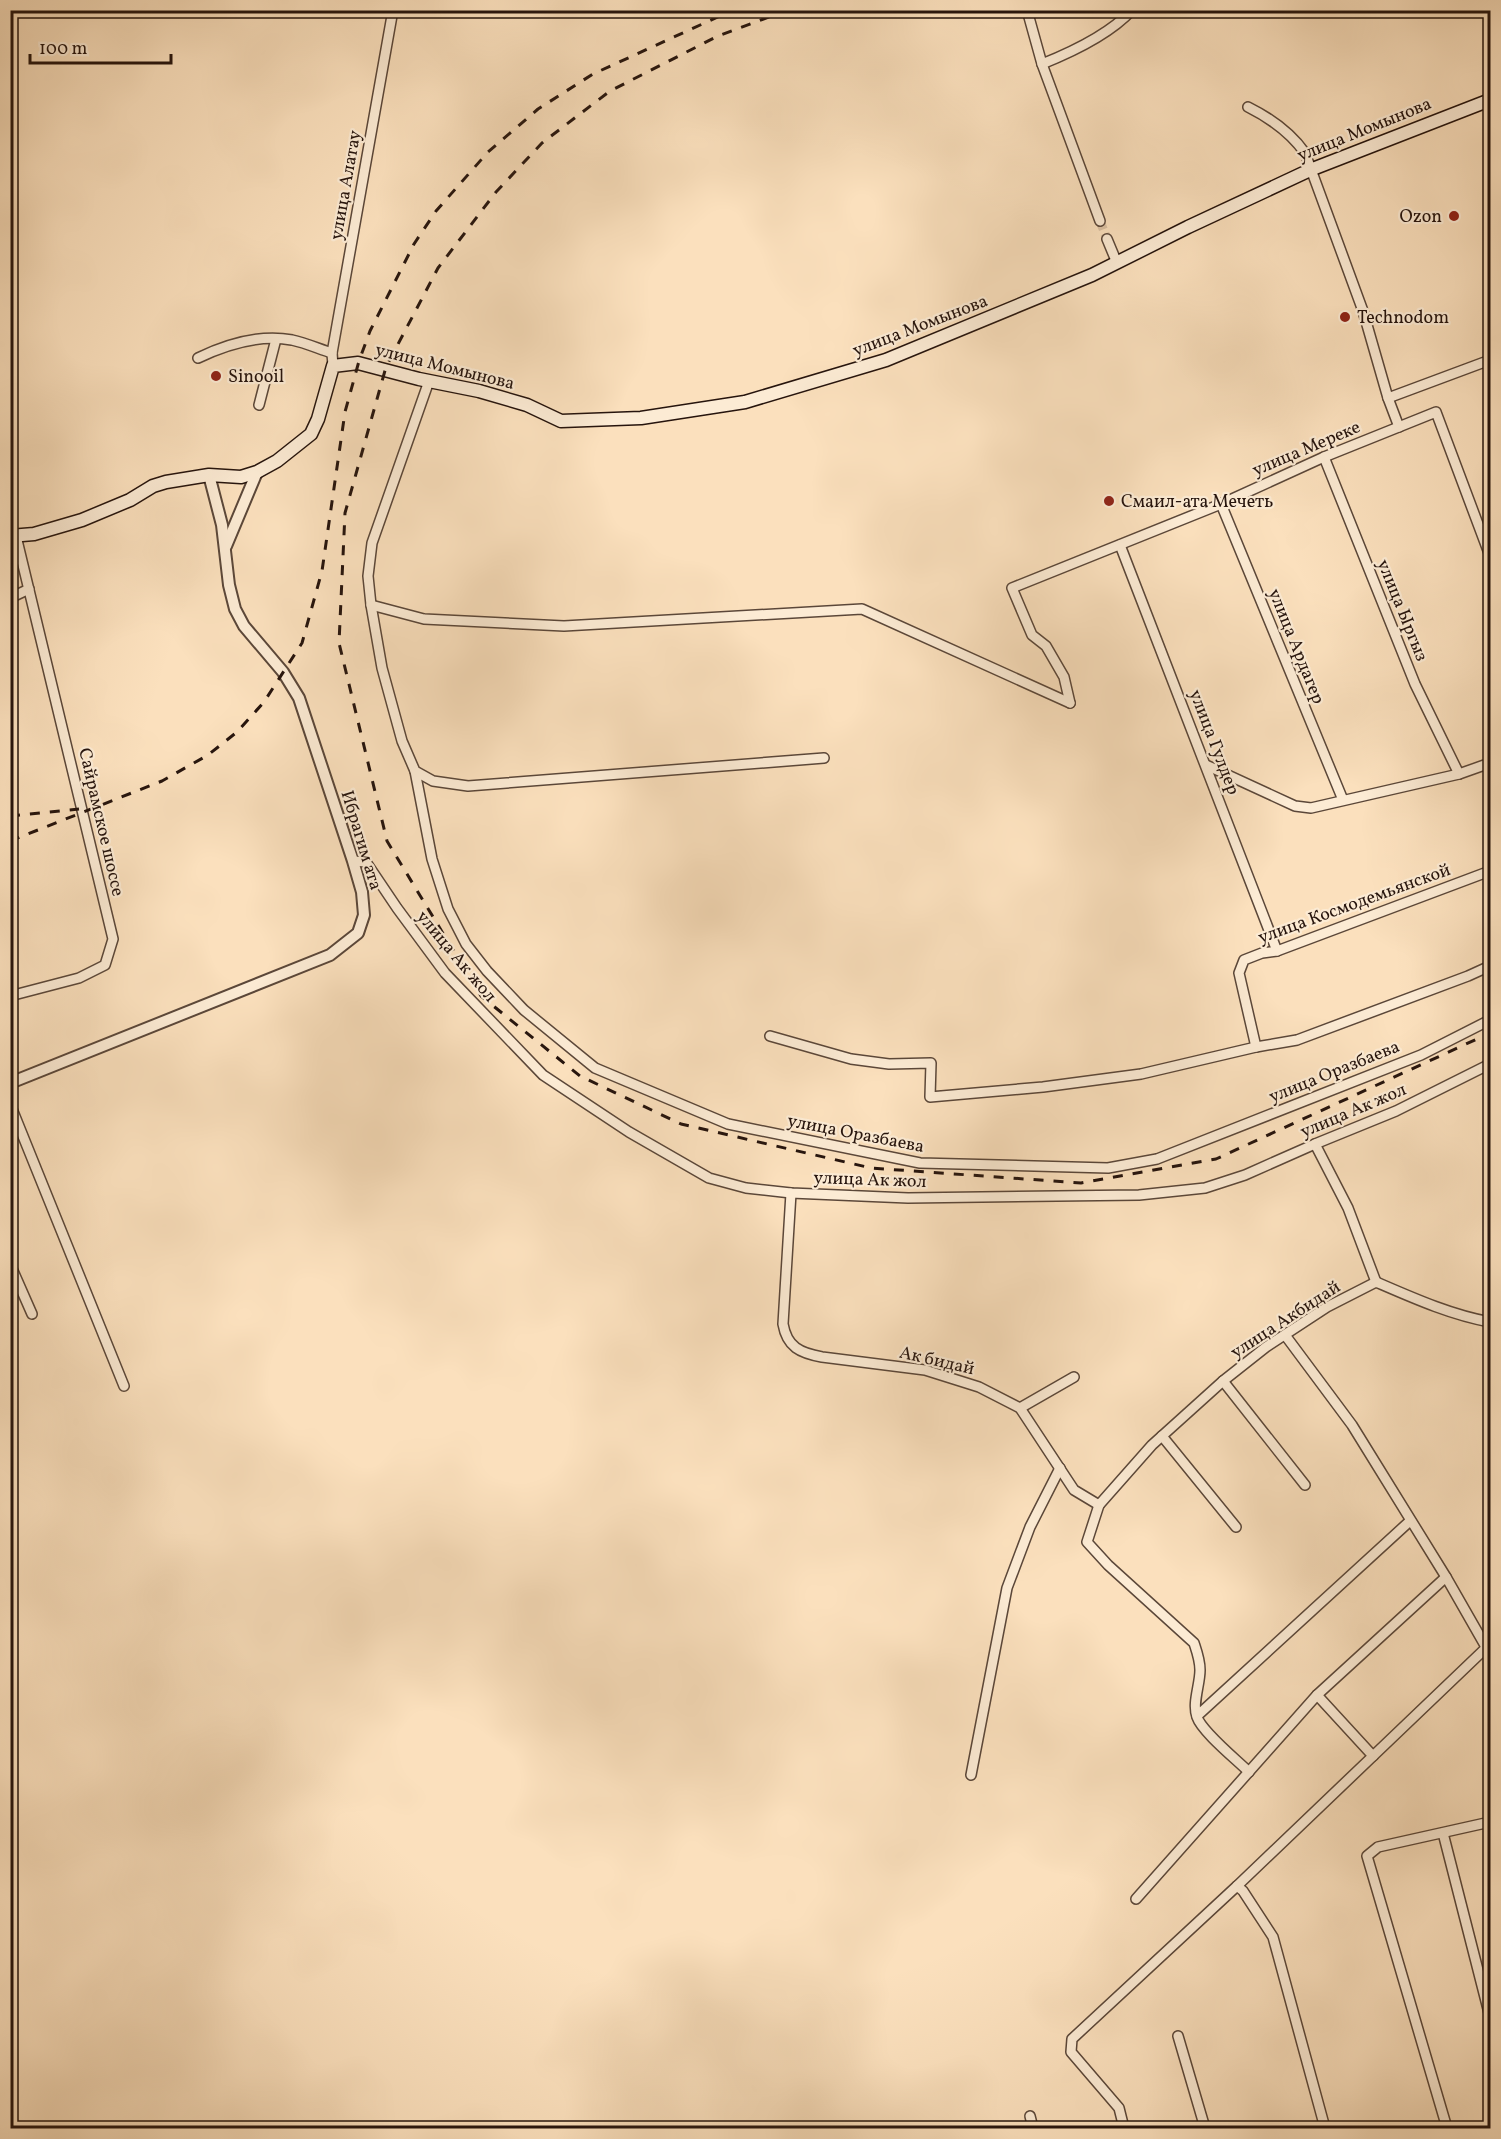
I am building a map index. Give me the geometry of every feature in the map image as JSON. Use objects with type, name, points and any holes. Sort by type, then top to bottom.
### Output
[{"type":"main road","name":"улица Момынова","points":[[333,366],[358,363],[478,391],[527,405],[561,421],[641,418],[745,402],[886,360],[1027,303],[1117,263],[1310,170],[1491,100]]},
{"type":"main road","points":[[13,536],[34,534],[82,520],[166,482],[209,475],[241,477],[277,461],[310,434],[318,419],[333,366]]},
{"type":"street","name":"улица Алатау","points":[[333,366],[332,353],[393,10]]},
{"type":"street","points":[[1027,10],[1042,64],[1100,221]]},
{"type":"street","points":[[1042,64],[1069,54],[1095,39],[1132,10]]},
{"type":"street","points":[[1248,107],[1263,114],[1298,142],[1305,153],[1363,311],[1388,398],[1399,427]]},
{"type":"street","points":[[1107,239],[1117,263]]},
{"type":"street","points":[[259,405],[276,339]]},
{"type":"street","points":[[198,358],[246,340],[292,340],[332,353]]},
{"type":"street","points":[[1388,398],[1491,360]]},
{"type":"street","name":"улица Оразбаева","points":[[429,381],[372,543],[368,576],[382,668],[402,741],[416,771],[432,859],[448,909],[466,944],[487,971],[524,1010],[595,1068],[728,1124],[920,1163],[1108,1168],[1157,1159],[1421,1055],[1491,1020]]},
{"type":"street","name":"улица Мереке","points":[[371,605],[424,619],[564,626],[862,609],[1070,704],[1064,677],[1046,645],[1032,635],[1012,588],[1221,504],[1324,457],[1436,412],[1491,556]]},
{"type":"street","name":"улица Ыргыз","points":[[1324,457],[1415,684],[1459,774]]},
{"type":"street","points":[[226,546],[256,472]]},
{"type":"street","name":"Ибрагим ата","points":[[10,1083],[330,955],[358,933],[364,915],[362,892],[353,861],[299,698],[283,672],[244,626],[235,609],[229,585],[226,546],[209,475]]},
{"type":"street","name":"улица Ардагер","points":[[1221,504],[1343,800]]},
{"type":"street","name":"Сайрамское шоссе","points":[[10,996],[80,978],[105,965],[113,939],[29,589],[13,536]]},
{"type":"street","name":"улица Гулдер","points":[[1120,545],[1277,951]]},
{"type":"street","points":[[10,598],[29,589]]},
{"type":"street","points":[[416,771],[433,781],[468,786],[824,758]]},
{"type":"street","points":[[1206,765],[1295,806],[1311,808],[1459,774],[1491,763]]},
{"type":"street","name":"улица Ак жол","points":[[353,861],[366,862],[397,908],[446,972],[514,1047],[543,1075],[629,1132],[709,1178],[746,1188],[791,1193],[908,1198],[1139,1195],[1205,1188],[1245,1175],[1396,1111],[1491,1064]]},
{"type":"street","name":"улица Космодемьянской","points":[[1256,1047],[1239,973],[1244,960],[1262,953],[1277,951],[1491,871]]},
{"type":"street","points":[[770,1036],[851,1059],[889,1064],[931,1063],[930,1097],[1043,1087],[1141,1074],[1256,1047],[1297,1040],[1491,966]]},
{"type":"street","points":[[10,1104],[124,1386]]},
{"type":"street","points":[[1315,1144],[1348,1208],[1376,1282],[1414,1299],[1471,1318],[1491,1322]]},
{"type":"street","name":"Ак бидай","points":[[791,1193],[783,1324],[785,1338],[807,1355],[924,1370],[979,1387],[1020,1408],[1074,1490],[1099,1504]]},
{"type":"street","points":[[10,1264],[32,1314]]},
{"type":"street","name":"улица Акбидай","points":[[1099,1504],[1152,1444],[1223,1381],[1266,1347],[1327,1307],[1376,1282]]},
{"type":"street","points":[[1124,2128],[1119,2108],[1071,2052],[1072,2039],[1373,1756],[1489,1651],[1352,1425],[1285,1335]]},
{"type":"street","points":[[1020,1408],[1074,1377]]},
{"type":"street","points":[[1223,1381],[1305,1485]]},
{"type":"street","points":[[1162,1436],[1236,1527]]},
{"type":"street","points":[[971,1775],[993,1650],[1007,1588],[1030,1527],[1060,1468]]},
{"type":"street","points":[[1099,1504],[1087,1542],[1194,1643],[1200,1670],[1196,1700],[1197,1716],[1203,1727],[1249,1772]]},
{"type":"street","points":[[1197,1716],[1410,1521]]},
{"type":"street","points":[[1137,1899],[1317,1695],[1446,1577]]},
{"type":"street","points":[[1317,1695],[1373,1756]]},
{"type":"street","points":[[1447,2128],[1367,1856],[1378,1847],[1491,1822]]},
{"type":"street","points":[[1443,1833],[1491,2017]]},
{"type":"street","points":[[1237,1886],[1243,1891],[1273,1937],[1325,2128]]},
{"type":"street","points":[[1178,2036],[1205,2128]]},
{"type":"street","points":[[1030,2116],[1034,2128]]},
{"type":"tunnel","points":[[1100,221],[1107,239]]},
{"type":"railway","points":[[10,841],[162,781],[208,755],[237,732],[264,702],[302,643],[322,571],[345,412],[359,361],[370,331],[414,244],[436,211],[488,152],[538,109],[593,74],[733,10]]},
{"type":"railway","points":[[788,10],[718,36],[610,91],[542,143],[496,192],[438,268],[386,367],[345,513],[339,643],[387,841],[481,996],[580,1076],[681,1124],[871,1168],[1081,1183],[1216,1159],[1490,1033]]},
{"type":"railway","points":[[10,816],[79,809]]},
{"type":"place","name":"Ozon","points":[[1454,216]]},
{"type":"place","name":"Technodom","points":[[1345,317]]},
{"type":"place","name":"Sinooil","points":[[216,376]]},
{"type":"place","name":"Смаил-ата Мечеть","points":[[1109,501]]}]
